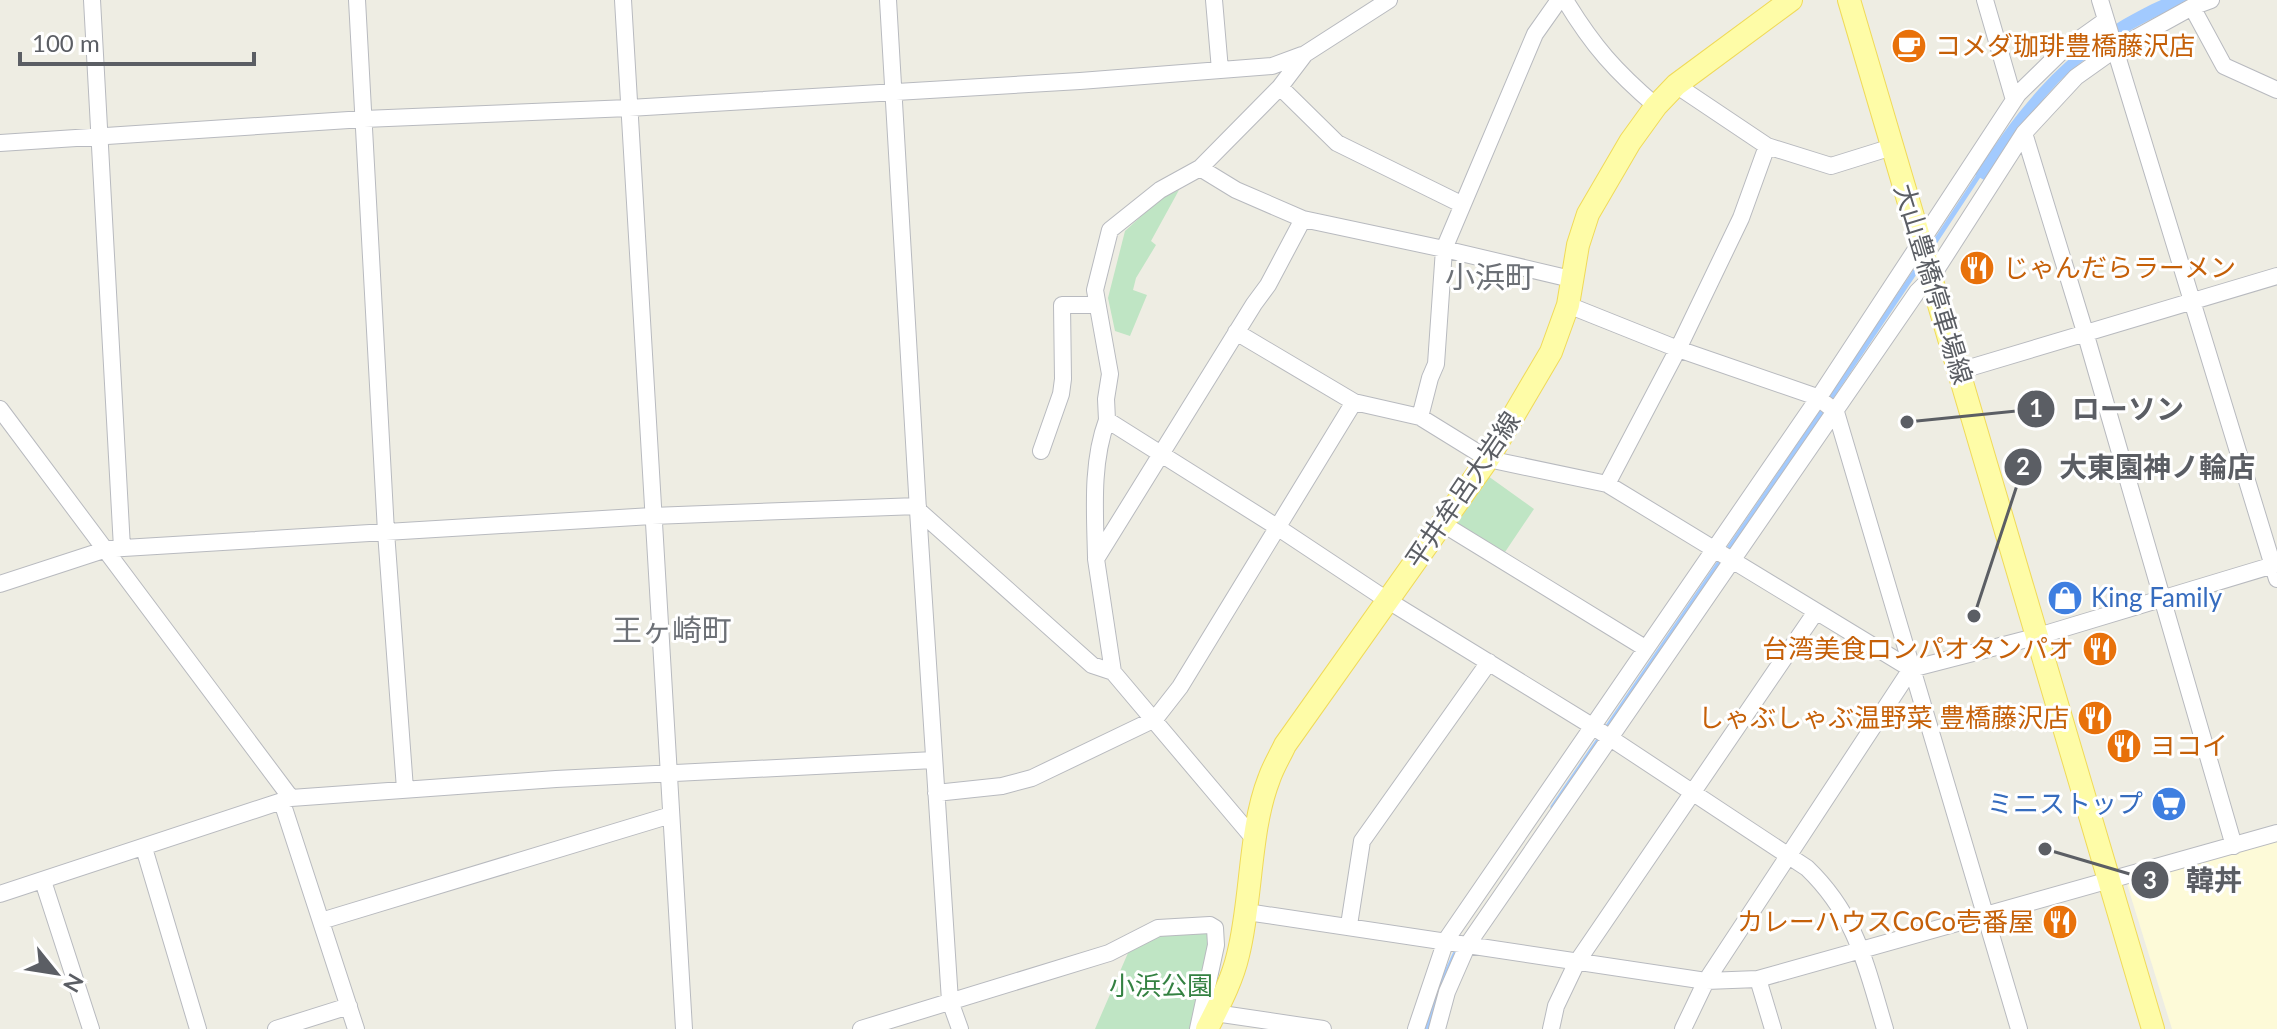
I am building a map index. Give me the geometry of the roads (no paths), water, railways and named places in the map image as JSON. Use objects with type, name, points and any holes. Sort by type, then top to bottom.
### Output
[{"type":"main road","name":"平井牟呂大岩線","points":[[1211,1021],[1238,958],[1255,840],[1268,781],[1285,745],[1488,459],[1551,352],[1568,305],[1571,279],[1588,214],[1630,142],[1676,85],[1791,0]]},
{"type":"main road","name":"大山豊橋停車場線","points":[[1849,0],[2153,1029]]},
{"type":"street","points":[[92,0],[115,548]]},
{"type":"street","points":[[357,0],[386,532],[405,789]]},
{"type":"street","points":[[623,0],[684,1029]]},
{"type":"street","points":[[888,0],[950,1001],[960,1029]]},
{"type":"street","points":[[1214,0],[1220,70]]},
{"type":"street","points":[[0,143],[364,119],[629,108],[894,92],[1272,66],[1305,54],[1389,0]]},
{"type":"street","points":[[1420,417],[1436,364],[1444,249],[1535,34],[1559,0]]},
{"type":"street","points":[[1565,0],[1589,40],[1618,74],[1656,106]]},
{"type":"street","points":[[1985,0],[2014,100]]},
{"type":"street","points":[[1683,1029],[1706,981],[1911,669],[2276,570],[2100,0]]},
{"type":"street","points":[[1437,1029],[1447,992],[1468,944],[1836,412],[2024,133],[2076,77],[2114,50],[2192,7],[2211,0]]},
{"type":"street","points":[[2192,7],[2224,66],[2277,90]]},
{"type":"street","points":[[1416,1029],[1446,940],[1817,397],[2014,100],[2061,52],[2106,20]]},
{"type":"street","points":[[1113,672],[1096,559],[1095,507],[1097,465],[1107,420],[1110,374],[1095,290],[1110,230],[1160,190],[1200,168],[1280,87],[1305,54]]},
{"type":"street","points":[[1676,85],[1767,146],[1831,166],[1892,147]]},
{"type":"street","points":[[1280,87],[1337,143],[1461,204]]},
{"type":"street","points":[[2024,133],[2234,846]]},
{"type":"street","points":[[1607,484],[1678,349],[1741,218],[1767,146]]},
{"type":"street","points":[[1200,168],[1236,190],[1303,219],[1571,279]]},
{"type":"street","points":[[1096,559],[1268,285],[1303,219]]},
{"type":"street","points":[[1959,371],[2277,276]]},
{"type":"street","points":[[1041,451],[1061,394],[1062,305],[1096,305]]},
{"type":"street","points":[[1568,305],[1678,349],[1817,397],[1836,412],[2019,1029]]},
{"type":"street","points":[[1236,332],[1354,402],[1420,417],[1488,459],[1607,484],[1911,669]]},
{"type":"street","points":[[936,793],[1002,786],[1032,778],[1155,719],[1180,687],[1354,402]]},
{"type":"street","points":[[0,409],[115,548],[286,800],[356,1029]]},
{"type":"street","points":[[1107,420],[1387,600],[1592,726],[1789,855],[1823,883],[1853,927],[1885,1029]]},
{"type":"street","points":[[0,584],[115,548],[652,516],[918,508],[1092,665],[1113,672],[1255,840]]},
{"type":"street","points":[[1443,524],[1645,648]]},
{"type":"street","points":[[1551,1029],[1556,1006],[1577,962],[1815,613]]},
{"type":"street","points":[[1349,925],[1362,841],[1489,662]]},
{"type":"street","points":[[0,894],[286,800],[405,789],[934,760]]},
{"type":"street","points":[[321,921],[671,815]]},
{"type":"street","points":[[1247,912],[1706,981],[1758,979],[2277,833]]},
{"type":"street","points":[[144,848],[198,1029]]},
{"type":"street","points":[[43,881],[91,1029]]},
{"type":"street","points":[[861,1029],[1109,953],[1158,928],[1210,925],[1215,928],[1216,945],[1198,1029]]},
{"type":"street","points":[[1758,979],[1773,1029]]},
{"type":"street","points":[[276,1029],[349,1006]]},
{"type":"street","points":[[1211,1021],[1323,1029]]},
{"type":"water","points":[[2161,0],[2190,0],[2121,36],[2073,69],[2039,105],[1986,181],[1975,175],[2013,121],[2054,73],[2103,33]]},
{"type":"waterway","points":[[1929,251],[1981,172]]},
{"type":"waterway","points":[[1829,400],[1919,266]]},
{"type":"waterway","points":[[1553,807],[1824,409]]},
{"type":"waterway","points":[[1426,1029],[1438,991],[1456,952]]},
{"type":"place","name":"コメダ珈琲豊橋藤沢店","points":[[1909,46]]},
{"type":"place","name":"じゃんだらラーメン","points":[[1977,268]]},
{"type":"place","name":"ローソン","points":[[1907,422]]},
{"type":"place","name":"King Family","points":[[2065,598]]},
{"type":"place","name":"大東園神ノ輪店","points":[[1974,616]]},
{"type":"place","name":"台湾美食ロンパオタンパオ","points":[[2100,649]]},
{"type":"place","name":"しゃぶしゃぶ温野菜 豊橋藤沢店","points":[[2095,718]]},
{"type":"place","name":"ヨコイ","points":[[2124,746]]},
{"type":"place","name":"ミニストップ","points":[[2169,804]]},
{"type":"place","name":"韓丼","points":[[2045,849]]},
{"type":"place","name":"カレーハウスCoCo壱番屋","points":[[2060,922]]},
{"type":"district","name":"小浜町","points":[[1490,278]]},
{"type":"district","name":"王ヶ崎町","points":[[672,631]]},
{"type":"park label","name":"小浜公園","points":[[1161,986]]}]
